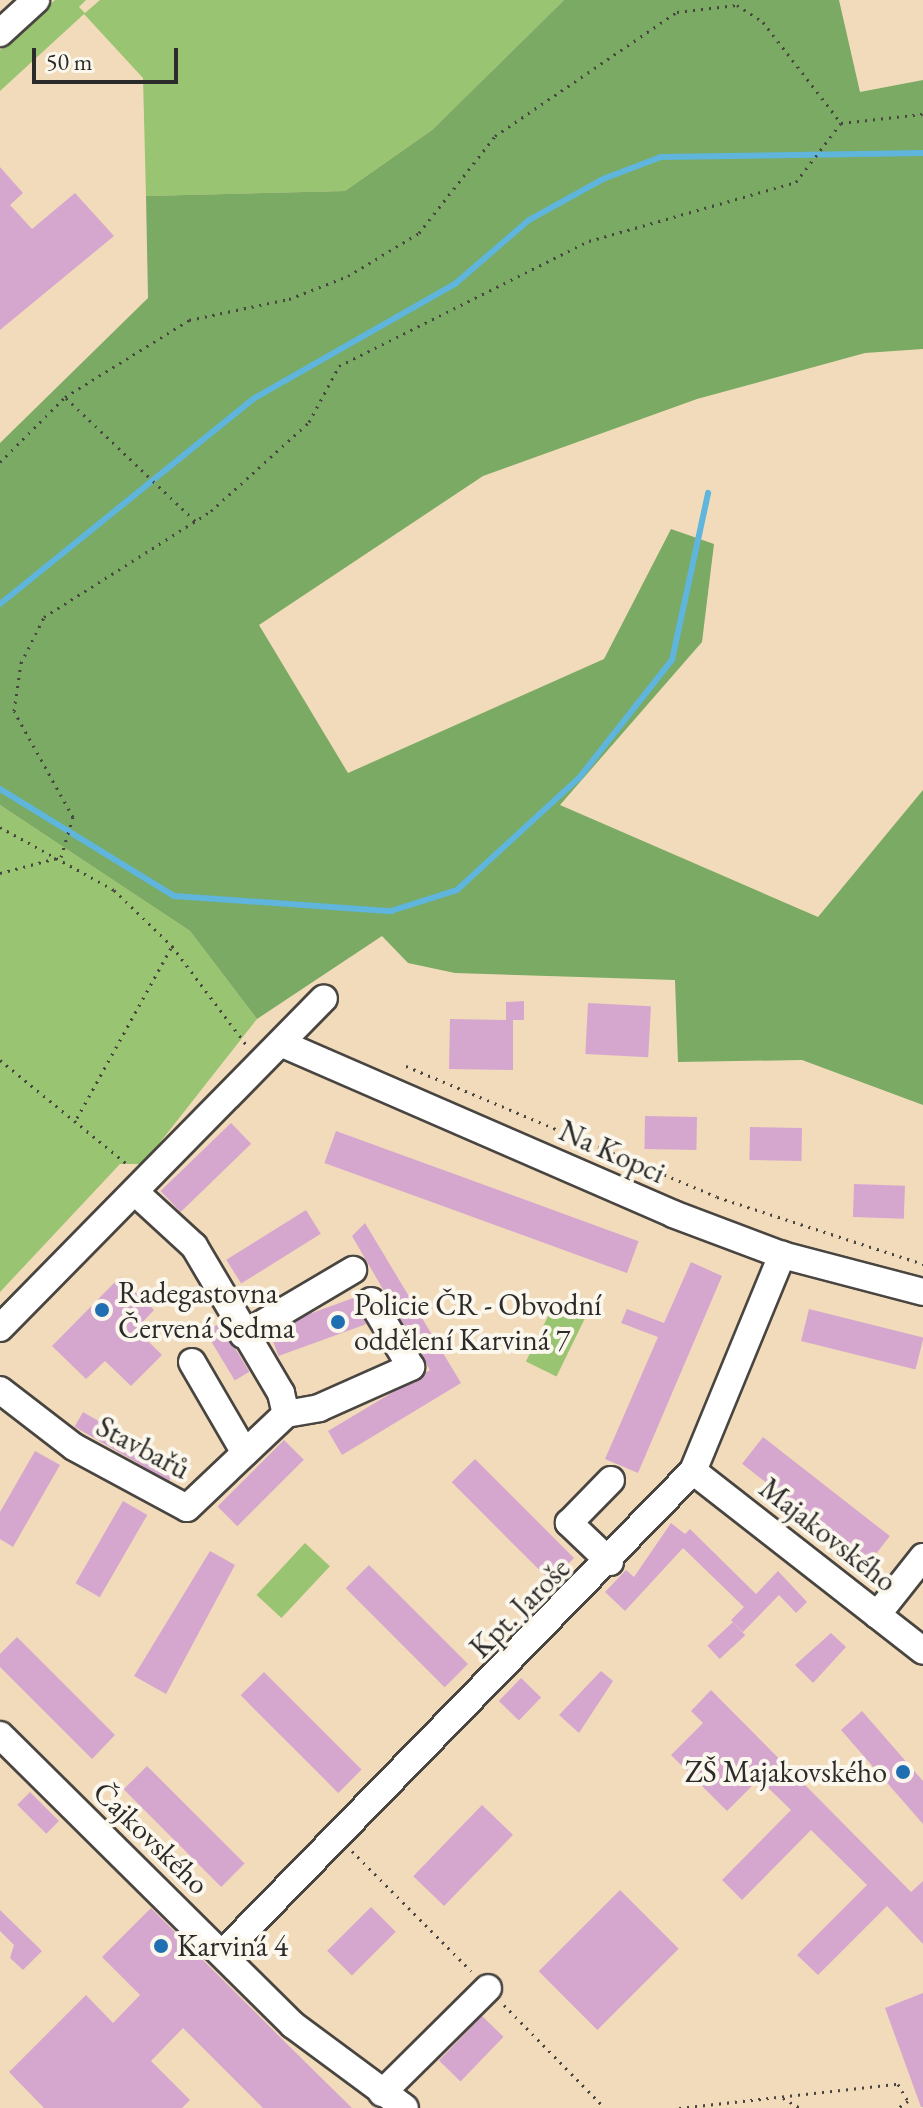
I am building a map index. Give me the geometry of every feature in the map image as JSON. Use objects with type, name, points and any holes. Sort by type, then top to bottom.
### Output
[{"type":"street","points":[[0,33],[36,0]]},
{"type":"street","points":[[0,1328],[285,1045],[324,998]]},
{"type":"street","name":"Na Kopci","points":[[285,1045],[782,1255],[923,1292]]},
{"type":"street","points":[[141,1186],[194,1246],[243,1335],[281,1393],[286,1414],[319,1408],[411,1367],[371,1301]]},
{"type":"street","name":"Kpt. Jaroše","points":[[223,1953],[610,1562],[693,1471],[782,1255]]},
{"type":"street","points":[[243,1335],[353,1270]]},
{"type":"street","points":[[192,1362],[245,1453]]},
{"type":"street","name":"Stavbařů","points":[[0,1390],[50,1431],[187,1508],[286,1414]]},
{"type":"street","name":"Majakovského","points":[[693,1471],[923,1651]]},
{"type":"street","points":[[610,1562],[569,1523],[611,1480]]},
{"type":"street","points":[[877,1615],[923,1557]]},
{"type":"street","name":"Čajkovského","points":[[0,1735],[293,2025],[405,2108]]},
{"type":"street","points":[[382,2093],[488,1988]]},
{"type":"path","points":[[0,462],[65,397],[189,320],[289,299],[348,276],[419,233],[495,136],[677,12],[737,5],[763,22],[841,123]]},
{"type":"path","points":[[61,857],[73,817],[14,711],[21,663],[44,617],[196,522],[309,422],[339,366],[589,241],[796,182],[841,123],[923,114]]},
{"type":"path","points":[[65,397],[196,522]]},
{"type":"path","points":[[0,827],[61,857],[114,890],[172,946],[263,1067]]},
{"type":"path","points":[[0,873],[61,857]]},
{"type":"path","points":[[77,1118],[172,946]]},
{"type":"path","points":[[0,1060],[77,1118],[141,1186]]},
{"type":"path","points":[[406,1066],[717,1197],[923,1264]]},
{"type":"path","points":[[679,2108],[724,2106],[898,2084],[908,2101],[898,2108]]},
{"type":"path","points":[[780,2097],[800,2108]]},
{"type":"green space","points":[[55,0],[86,0],[79,7],[85,13],[100,0],[564,0],[432,130],[345,191],[146,196],[143,78],[84,14],[0,91],[0,50]]},
{"type":"green space","points":[[564,0],[839,0],[860,92],[923,80],[923,349],[865,353],[697,399],[483,476],[259,625],[348,773],[604,659],[671,529],[714,544],[702,642],[560,805],[818,917],[923,790],[923,1105],[802,1060],[678,1062],[675,980],[455,973],[408,963],[382,936],[257,1019],[190,931],[0,805],[0,443],[148,298],[146,196],[345,191],[432,130]]},
{"type":"green space","points":[[0,805],[190,931],[257,1019],[143,1164],[120,1164],[0,1292]]},
{"type":"green space","points":[[554,1304],[585,1319],[557,1376],[526,1362]]},
{"type":"green space","points":[[305,1543],[330,1566],[281,1618],[257,1595]]},
{"type":"building","points":[[0,167],[23,193],[10,205],[32,229],[75,193],[114,236],[0,330]]},
{"type":"building","points":[[524,1001],[524,1020],[513,1020],[513,1070],[449,1069],[450,1019],[506,1020],[506,1002]]},
{"type":"building","points":[[588,1003],[651,1006],[648,1057],[585,1054]]},
{"type":"building","points":[[645,1116],[697,1117],[696,1150],[644,1149]]},
{"type":"building","points":[[231,1123],[251,1144],[181,1212],[161,1191]]},
{"type":"building","points":[[750,1127],[802,1128],[801,1161],[749,1160]]},
{"type":"building","points":[[336,1131],[639,1241],[627,1273],[324,1163]]},
{"type":"building","points":[[854,1184],[905,1186],[904,1219],[853,1217]]},
{"type":"building","points":[[306,1210],[321,1234],[241,1284],[226,1260]]},
{"type":"building","points":[[365,1223],[461,1383],[342,1455],[328,1431],[430,1370],[352,1236]]},
{"type":"building","points":[[691,1262],[722,1276],[638,1473],[605,1459],[658,1337],[621,1323],[627,1309],[664,1323]]},
{"type":"building","points":[[120,1277],[154,1310],[136,1329],[162,1355],[131,1386],[105,1361],[86,1379],[52,1346]]},
{"type":"building","points":[[356,1297],[366,1324],[279,1356],[269,1329]]},
{"type":"building","points":[[809,1309],[923,1337],[916,1370],[801,1341]]},
{"type":"building","points":[[220,1323],[249,1372],[235,1381],[205,1332]]},
{"type":"building","points":[[83,1412],[177,1466],[169,1481],[74,1427]]},
{"type":"building","points":[[763,1437],[890,1536],[869,1563],[742,1464]]},
{"type":"building","points":[[284,1440],[304,1460],[237,1526],[218,1506]]},
{"type":"building","points":[[35,1451],[60,1465],[13,1547],[0,1539],[0,1512]]},
{"type":"building","points":[[475,1459],[574,1558],[551,1581],[452,1482]]},
{"type":"building","points":[[123,1501],[147,1515],[100,1597],[76,1583]]},
{"type":"building","points":[[671,1523],[685,1534],[690,1529],[756,1594],[778,1571],[807,1602],[796,1613],[779,1595],[743,1632],[731,1620],[744,1607],[683,1548],[625,1611],[605,1592],[626,1570],[634,1577]]},
{"type":"building","points":[[210,1551],[235,1565],[166,1694],[134,1676]]},
{"type":"building","points":[[369,1565],[468,1664],[445,1687],[346,1588]]},
{"type":"building","points":[[733,1622],[745,1635],[720,1659],[707,1646]]},
{"type":"building","points":[[831,1633],[846,1647],[813,1683],[795,1665]]},
{"type":"building","points":[[17,1637],[115,1735],[92,1759],[0,1667],[0,1654]]},
{"type":"building","points":[[601,1671],[613,1681],[579,1733],[559,1715]]},
{"type":"building","points":[[264,1672],[362,1770],[338,1793],[241,1695]]},
{"type":"building","points":[[521,1678],[541,1697],[519,1720],[499,1701]]},
{"type":"building","points":[[711,1690],[911,1892],[923,1881],[923,1944],[887,1906],[818,1975],[797,1955],[867,1885],[811,1830],[742,1900],[722,1880],[791,1810],[759,1779],[727,1811],[671,1755],[703,1723],[691,1711]]},
{"type":"building","points":[[862,1711],[923,1781],[923,1824],[841,1730]]},
{"type":"building","points":[[147,1766],[245,1864],[221,1887],[124,1789]]},
{"type":"building","points":[[30,1792],[59,1821],[46,1834],[17,1805]]},
{"type":"building","points":[[482,1805],[513,1835],[444,1906],[413,1876]]},
{"type":"building","points":[[620,1890],[679,1949],[597,2030],[539,1971]]},
{"type":"building","points":[[371,1907],[396,1932],[352,1976],[327,1951]]},
{"type":"building","points":[[151,1908],[352,2108],[263,2108],[183,2028],[151,2061],[190,2100],[182,2108],[44,2108],[9,2072],[86,1995],[113,2023],[140,1995],[102,1957]]},
{"type":"building","points":[[0,1910],[42,1951],[23,1970],[10,1958],[14,1945],[0,1931]]},
{"type":"building","points":[[923,1993],[923,2107],[921,2107],[885,2008]]},
{"type":"building","points":[[482,2016],[504,2037],[461,2081],[439,2061]]},
{"type":"waterway","points":[[0,604],[253,399],[456,283],[529,220],[603,179],[661,157],[923,153]]},
{"type":"waterway","points":[[0,789],[174,896],[391,911],[457,890],[579,778],[672,660],[708,493]]},
{"type":"place","name":"Radegastovna Červená Sedma","points":[[102,1310]]},
{"type":"place","name":"Policie ČR - Obvodní oddělení Karviná 7","points":[[338,1322]]},
{"type":"place","name":"ZŠ Majakovského","points":[[903,1772]]},
{"type":"place","name":"Karviná 4","points":[[161,1946]]}]
